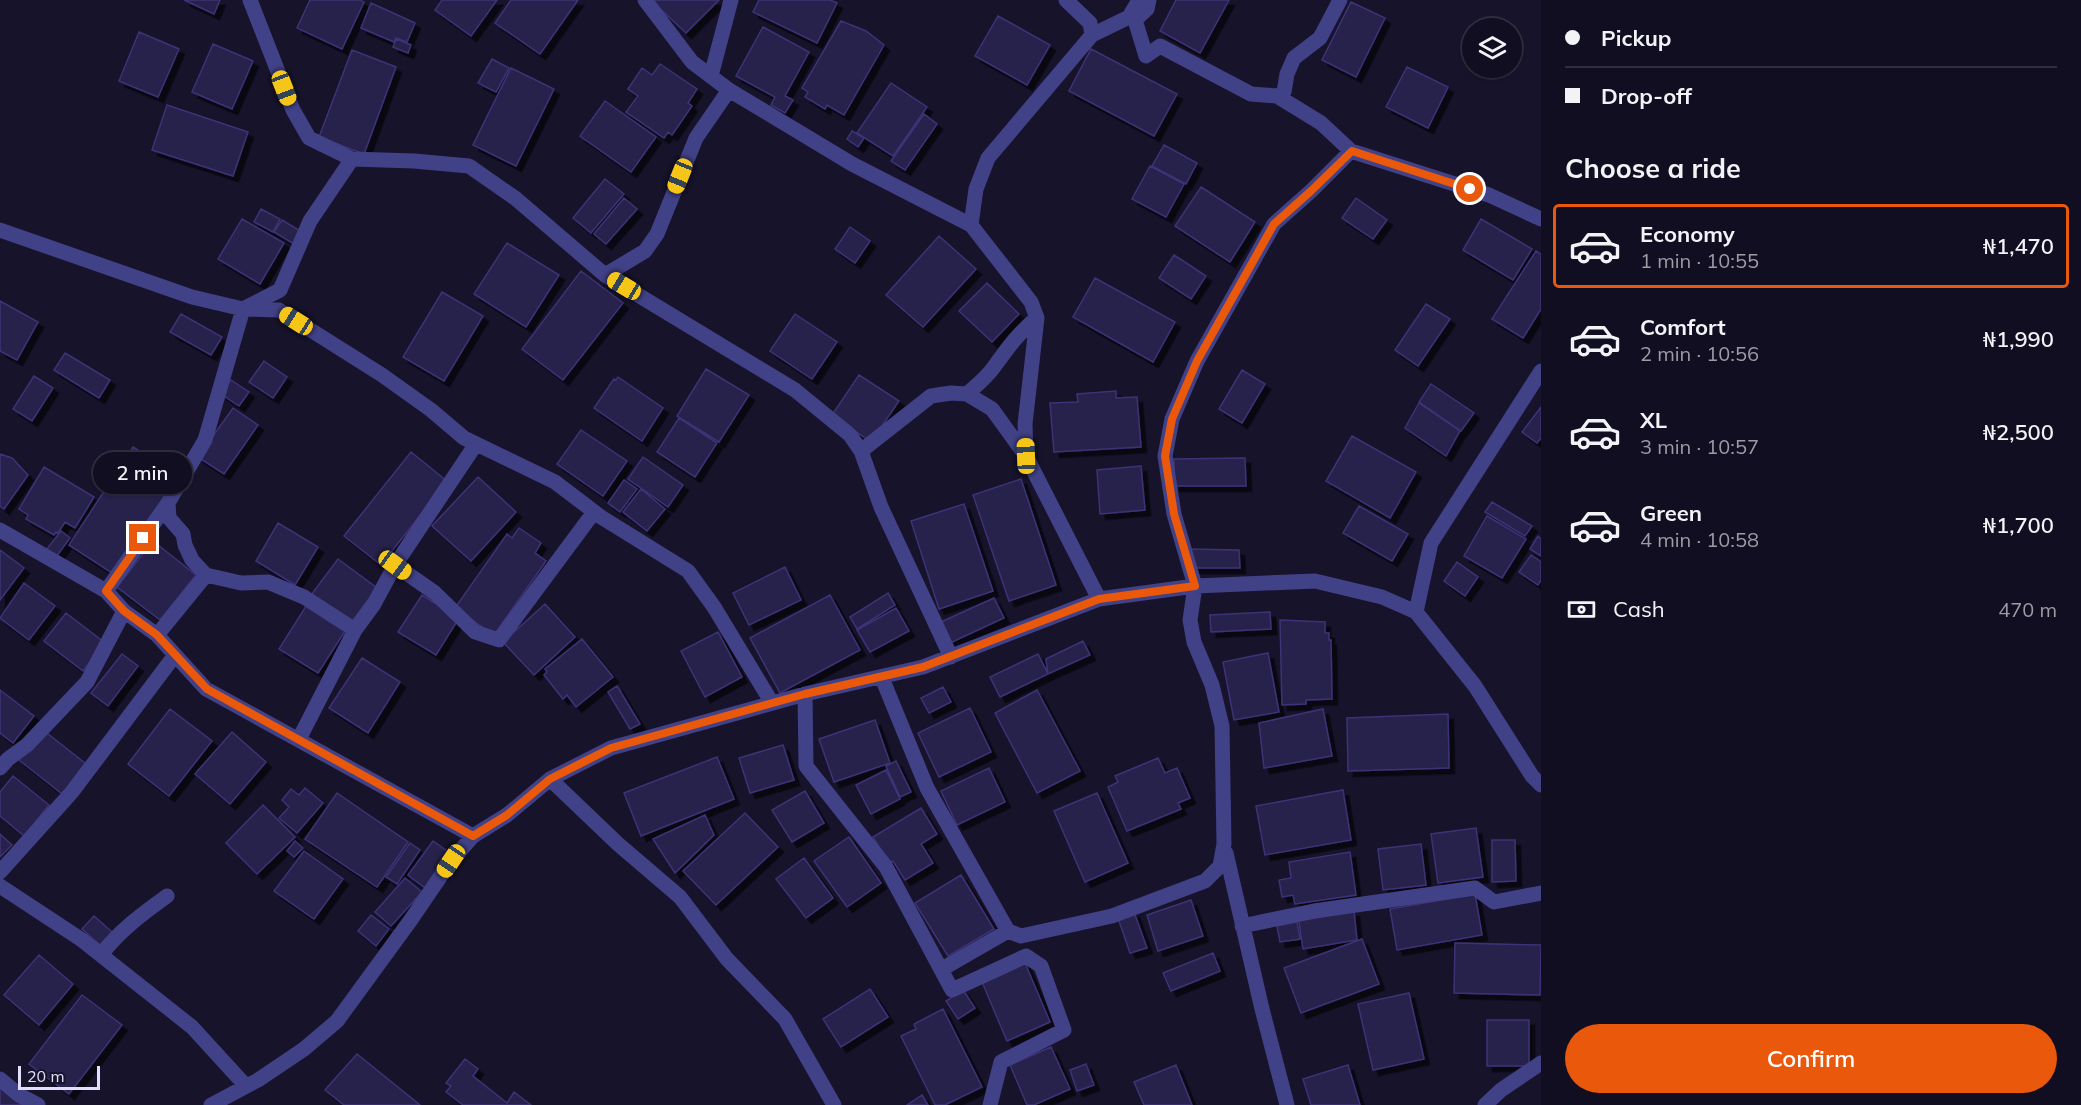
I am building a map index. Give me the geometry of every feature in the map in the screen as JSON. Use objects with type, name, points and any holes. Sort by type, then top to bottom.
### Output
[{"type":"street","points":[[250,0],[293,110],[309,138],[352,159],[414,160],[469,166],[515,198],[605,275],[795,390],[850,435],[861,451],[881,507],[951,657]]},
{"type":"street","points":[[645,0],[692,62],[729,90],[852,164],[971,225],[1031,302],[1037,318],[1025,424],[1026,456]]},
{"type":"street","points":[[711,76],[731,0]]},
{"type":"street","points":[[1066,0],[1090,22],[1092,35]]},
{"type":"street","points":[[971,225],[976,189],[988,158],[1092,35],[1129,17],[1139,0]]},
{"type":"street","points":[[1149,0],[1147,9],[1135,20],[1146,56],[1160,46],[1251,94],[1277,96],[1321,123],[1352,151],[1489,195],[1541,219]]},
{"type":"street","points":[[1277,96],[1284,92],[1287,74],[1294,57],[1320,38],[1340,0]]},
{"type":"street","points":[[605,275],[645,251],[657,234],[696,138],[729,90]]},
{"type":"street","points":[[882,678],[927,788],[1008,931],[1021,936],[1112,916],[1205,881],[1221,866],[1224,844],[1222,726],[1212,685],[1194,642],[1190,620],[1195,586],[1174,514],[1165,456],[1172,419],[1197,361],[1274,224],[1352,151]]},
{"type":"street","points":[[279,310],[280,290],[310,220],[352,159]]},
{"type":"street","points":[[0,230],[192,297],[243,309],[279,310],[382,375],[431,410],[464,438],[555,482],[594,512],[688,572],[714,607],[772,703]]},
{"type":"street","points":[[106,591],[168,503],[205,440],[243,309],[280,290]]},
{"type":"street","points":[[967,394],[993,369],[1005,350],[1024,328],[1037,318]]},
{"type":"street","points":[[1416,612],[1431,543],[1541,371]]},
{"type":"street","points":[[861,451],[931,396],[951,393],[967,394],[992,409],[1026,456],[1099,599]]},
{"type":"street","points":[[299,740],[355,630],[374,604],[395,565],[476,444]]},
{"type":"street","points":[[168,503],[169,518],[183,534],[192,560],[206,575],[241,583],[268,582],[304,597],[355,630]]},
{"type":"street","points":[[395,565],[435,593],[475,632],[499,640],[594,512]]},
{"type":"street","points":[[0,530],[106,591],[124,611],[157,635],[207,689],[473,836]]},
{"type":"street","points":[[157,635],[206,575]]},
{"type":"street","points":[[214,1104],[304,1049],[338,1021],[451,861],[473,836],[507,815],[550,779],[611,748],[805,694],[923,667],[1099,599],[1195,586],[1315,581],[1382,597],[1416,612],[1475,686],[1532,776],[1541,785]]},
{"type":"street","points":[[0,768],[27,745],[87,682],[124,611]]},
{"type":"street","points":[[0,872],[72,792],[175,655]]},
{"type":"street","points":[[805,694],[806,766],[885,867],[952,990],[1026,956],[1041,966],[1064,1030],[1001,1062],[990,1105]]},
{"type":"street","points":[[550,779],[618,844],[680,897],[727,959],[785,1019],[834,1105]]},
{"type":"street","points":[[1224,844],[1242,927],[1287,1105]]},
{"type":"street","points":[[0,886],[82,940],[192,1027],[246,1086]]},
{"type":"street","points":[[1242,927],[1314,912],[1438,892],[1475,888],[1494,902],[1541,893]]},
{"type":"street","points":[[101,955],[111,941],[127,926],[167,896]]},
{"type":"street","points":[[942,969],[1008,931]]},
{"type":"street","points":[[1485,1105],[1501,1090],[1541,1063]]},
{"type":"street","points":[[0,1079],[19,1095],[38,1105]]},
{"type":"building","points":[[184,0],[220,0],[214,14]]},
{"type":"building","points":[[310,0],[360,0],[364,2],[342,49],[297,28]]},
{"type":"building","points":[[442,0],[497,0],[471,36],[435,10]]},
{"type":"building","points":[[511,0],[578,0],[540,54],[495,23]]},
{"type":"building","points":[[651,0],[719,0],[686,33]]},
{"type":"building","points":[[759,0],[830,0],[837,3],[817,43],[753,12]]},
{"type":"building","points":[[1176,0],[1229,0],[1200,53],[1160,31]]},
{"type":"building","points":[[1351,2],[1385,18],[1356,77],[1322,60]]},
{"type":"building","points":[[371,3],[415,23],[407,42],[396,38],[394,42],[361,28]]},
{"type":"building","points":[[998,16],[1050,45],[1027,85],[975,56]]},
{"type":"building","points":[[841,21],[866,31],[884,45],[844,115],[827,105],[825,109],[805,97],[808,92],[802,88]]},
{"type":"building","points":[[763,27],[809,52],[785,96],[793,100],[785,113],[771,105],[775,97],[736,76]]},
{"type":"building","points":[[139,32],[179,49],[158,97],[119,81]]},
{"type":"building","points":[[396,39],[411,45],[408,53],[393,47]]},
{"type":"building","points":[[213,44],[253,61],[232,109],[192,92]]},
{"type":"building","points":[[1091,49],[1177,94],[1154,136],[1069,91]]},
{"type":"building","points":[[352,50],[396,67],[364,154],[319,137]]},
{"type":"building","points":[[492,59],[509,68],[496,92],[478,83]]},
{"type":"building","points":[[660,64],[697,89],[688,103],[692,106],[672,135],[668,132],[664,138],[626,112],[638,96],[628,89],[642,68],[652,75]]},
{"type":"building","points":[[1407,67],[1448,87],[1428,128],[1386,107]]},
{"type":"building","points":[[511,68],[554,89],[516,166],[473,145]]},
{"type":"building","points":[[891,83],[927,107],[893,156],[857,133]]},
{"type":"building","points":[[605,101],[656,137],[631,172],[580,136]]},
{"type":"building","points":[[167,105],[248,132],[233,176],[152,150]]},
{"type":"building","points":[[924,114],[937,124],[905,170],[891,161]]},
{"type":"building","points":[[852,131],[864,138],[858,147],[847,139]]},
{"type":"building","points":[[1164,145],[1197,163],[1186,184],[1152,166]]},
{"type":"building","points":[[1150,166],[1184,184],[1166,217],[1132,199]]},
{"type":"building","points":[[605,179],[624,194],[591,233],[573,218]]},
{"type":"building","points":[[1201,187],[1255,222],[1230,262],[1175,226]]},
{"type":"building","points":[[624,198],[637,209],[606,244],[594,234]]},
{"type":"building","points":[[1356,198],[1387,220],[1373,239],[1342,218]]},
{"type":"building","points":[[261,209],[280,219],[273,232],[254,222]]},
{"type":"building","points":[[242,219],[284,243],[260,284],[218,259]]},
{"type":"building","points":[[1481,219],[1532,249],[1513,280],[1463,250]]},
{"type":"building","points":[[282,220],[302,232],[294,244],[274,232]]},
{"type":"building","points":[[850,227],[870,241],[855,263],[835,249]]},
{"type":"building","points":[[939,236],[976,269],[923,327],[886,295]]},
{"type":"building","points":[[507,243],[559,275],[526,327],[474,294]]},
{"type":"building","points":[[1536,251],[1541,254],[1541,309],[1523,338],[1492,319]]},
{"type":"building","points":[[1174,255],[1206,276],[1191,299],[1159,278]]},
{"type":"building","points":[[581,271],[623,303],[563,380],[522,349]]},
{"type":"building","points":[[1095,278],[1175,322],[1153,362],[1073,317]]},
{"type":"building","points":[[987,283],[1019,314],[992,342],[959,311]]},
{"type":"building","points":[[442,292],[483,316],[444,381],[403,357]]},
{"type":"building","points":[[0,301],[38,322],[17,360],[0,351]]},
{"type":"building","points":[[1426,304],[1450,319],[1418,366],[1395,350]]},
{"type":"building","points":[[181,314],[222,337],[211,355],[170,332]]},
{"type":"building","points":[[795,314],[837,342],[812,379],[770,351]]},
{"type":"building","points":[[65,353],[110,380],[99,398],[54,370]]},
{"type":"building","points":[[264,361],[287,377],[273,398],[249,382]]},
{"type":"building","points":[[706,369],[749,395],[719,442],[677,416]]},
{"type":"building","points":[[1242,370],[1265,384],[1242,423],[1219,409]]},
{"type":"building","points":[[859,375],[899,401],[871,442],[832,415]]},
{"type":"building","points":[[34,376],[53,388],[32,421],[13,409]]},
{"type":"building","points":[[618,377],[663,408],[642,441],[594,408],[614,379]]},
{"type":"building","points":[[231,380],[249,392],[239,406],[221,394]]},
{"type":"building","points":[[1431,384],[1474,413],[1461,431],[1419,402]]},
{"type":"building","points":[[1116,391],[1116,398],[1137,397],[1141,447],[1054,452],[1050,403],[1078,402],[1077,394]]},
{"type":"building","points":[[1419,403],[1460,431],[1446,456],[1405,428]]},
{"type":"building","points":[[1541,407],[1541,438],[1537,443],[1522,432]]},
{"type":"building","points":[[233,408],[258,425],[224,474],[198,457]]},
{"type":"building","points":[[679,418],[717,443],[695,477],[657,452]]},
{"type":"building","points":[[581,430],[627,461],[603,496],[557,464]]},
{"type":"building","points":[[1352,436],[1416,472],[1390,518],[1326,481]]},
{"type":"building","points":[[133,447],[180,477],[115,575],[69,545]]},
{"type":"building","points":[[411,452],[447,481],[381,565],[344,536]]},
{"type":"building","points":[[0,454],[12,458],[28,475],[4,509],[0,506]]},
{"type":"building","points":[[643,457],[683,485],[668,507],[628,479]]},
{"type":"building","points":[[1245,458],[1246,486],[1174,486],[1174,459]]},
{"type":"building","points":[[1141,466],[1145,510],[1100,514],[1097,470]]},
{"type":"building","points":[[44,467],[94,497],[75,528],[65,522],[54,535],[26,519],[28,515],[19,509]]},
{"type":"building","points":[[478,477],[516,512],[471,561],[432,526]]},
{"type":"building","points":[[1021,479],[1056,585],[1009,601],[973,495]]},
{"type":"building","points":[[624,480],[637,489],[620,512],[608,503]]},
{"type":"building","points":[[641,489],[665,509],[647,531],[623,512]]},
{"type":"building","points":[[1492,502],[1532,526],[1525,536],[1485,512]]},
{"type":"building","points":[[964,504],[993,591],[939,609],[911,521]]},
{"type":"building","points":[[1359,506],[1408,534],[1392,561],[1343,533]]},
{"type":"building","points":[[1487,516],[1526,539],[1502,578],[1464,556]]},
{"type":"building","points":[[278,523],[318,547],[295,585],[256,561]]},
{"type":"building","points":[[519,528],[541,543],[535,553],[546,561],[494,635],[455,608],[507,534],[512,538]]},
{"type":"building","points":[[61,531],[70,538],[56,557],[46,550]]},
{"type":"building","points":[[1538,536],[1541,539],[1541,556],[1530,549]]},
{"type":"building","points":[[153,541],[196,575],[160,620],[117,587]]},
{"type":"building","points":[[1184,549],[1239,550],[1240,568],[1183,568]]},
{"type":"building","points":[[0,550],[24,568],[0,600]]},
{"type":"building","points":[[1531,555],[1541,562],[1541,580],[1538,585],[1519,572]]},
{"type":"building","points":[[338,559],[377,588],[350,624],[311,595]]},
{"type":"building","points":[[1457,562],[1478,577],[1465,596],[1444,581]]},
{"type":"building","points":[[785,567],[801,600],[749,625],[733,593]]},
{"type":"building","points":[[24,583],[55,606],[29,640],[0,618]]},
{"type":"building","points":[[888,593],[895,605],[857,629],[850,617]]},
{"type":"building","points":[[422,595],[459,618],[436,655],[398,632]]},
{"type":"building","points":[[830,595],[860,650],[780,693],[750,638]]},
{"type":"building","points":[[994,598],[1004,618],[950,643],[941,622]]},
{"type":"building","points":[[308,603],[347,628],[318,673],[279,649]]},
{"type":"building","points":[[545,604],[575,637],[534,675],[503,642]]},
{"type":"building","points":[[896,608],[909,631],[870,652],[857,630]]},
{"type":"building","points":[[1270,612],[1271,629],[1211,632],[1210,615]]},
{"type":"building","points":[[66,613],[105,643],[83,671],[44,641]]},
{"type":"building","points":[[1280,620],[1325,622],[1325,633],[1329,633],[1329,640],[1331,640],[1332,699],[1306,700],[1306,704],[1282,705]]},
{"type":"building","points":[[718,632],[742,677],[705,697],[681,651]]},
{"type":"building","points":[[582,639],[613,677],[576,707],[567,695],[563,699],[544,675],[547,672],[545,669]]},
{"type":"building","points":[[1083,641],[1090,655],[1048,674],[1046,659]]},
{"type":"building","points":[[1268,653],[1279,712],[1234,720],[1223,662]]},
{"type":"building","points":[[122,654],[138,666],[108,706],[91,693]]},
{"type":"building","points":[[1038,654],[1048,674],[1000,697],[990,677]]},
{"type":"building","points":[[362,658],[400,682],[368,733],[329,708]]},
{"type":"building","points":[[617,686],[640,724],[630,729],[608,692]]},
{"type":"building","points":[[943,687],[951,702],[929,713],[921,698]]},
{"type":"building","points":[[0,690],[34,716],[13,743],[0,733]]},
{"type":"building","points":[[1037,690],[1080,771],[1037,793],[995,713]]},
{"type":"building","points":[[970,708],[991,752],[939,777],[918,733]]},
{"type":"building","points":[[170,709],[212,741],[169,796],[128,764]]},
{"type":"building","points":[[1323,709],[1332,756],[1264,768],[1259,723]]},
{"type":"building","points":[[1448,714],[1449,768],[1348,771],[1347,718]]},
{"type":"building","points":[[875,720],[890,763],[834,782],[819,739]]},
{"type":"building","points":[[43,730],[90,767],[66,797],[19,760]]},
{"type":"building","points":[[232,732],[266,762],[230,804],[195,774]]},
{"type":"building","points":[[783,745],[794,780],[750,793],[739,758]]},
{"type":"building","points":[[717,757],[734,799],[641,836],[624,793]]},
{"type":"building","points":[[1158,758],[1165,773],[1177,768],[1190,798],[1178,803],[1181,809],[1127,831],[1108,787],[1118,782],[1115,776]]},
{"type":"building","points":[[896,761],[911,792],[900,797],[886,766]]},
{"type":"building","points":[[989,768],[1005,802],[957,825],[941,791]]},
{"type":"building","points":[[886,770],[900,799],[871,814],[856,785]]},
{"type":"building","points":[[13,776],[49,805],[24,836],[0,816],[0,792]]},
{"type":"building","points":[[305,788],[323,803],[297,833],[279,818],[289,807],[282,800],[291,789],[299,795]]},
{"type":"building","points":[[1343,790],[1351,840],[1265,855],[1256,806]]},
{"type":"building","points":[[805,791],[824,823],[792,842],[772,810]]},
{"type":"building","points":[[337,793],[408,842],[377,887],[305,839]]},
{"type":"building","points":[[1097,793],[1128,863],[1085,882],[1054,811]]},
{"type":"building","points":[[263,805],[295,837],[257,874],[226,843]]},
{"type":"building","points":[[921,808],[937,834],[921,844],[933,863],[905,880],[893,861],[889,863],[873,837]]},
{"type":"building","points":[[745,813],[778,847],[716,905],[683,871]]},
{"type":"building","points":[[705,815],[714,835],[675,873],[653,839]]},
{"type":"building","points":[[1476,828],[1483,877],[1438,883],[1431,834]]},
{"type":"building","points":[[0,834],[12,845],[0,857]]},
{"type":"building","points":[[849,837],[881,883],[847,907],[814,861]]},
{"type":"building","points":[[1492,840],[1515,840],[1516,881],[1492,882]]},
{"type":"building","points":[[295,841],[303,848],[294,857],[287,851]]},
{"type":"building","points":[[433,841],[450,853],[425,888],[408,875]]},
{"type":"building","points":[[410,843],[420,850],[397,884],[386,877]]},
{"type":"building","points":[[1421,844],[1426,885],[1383,890],[1378,849]]},
{"type":"building","points":[[304,851],[343,879],[314,919],[274,891]]},
{"type":"building","points":[[1350,852],[1356,895],[1295,904],[1293,895],[1282,897],[1279,880],[1291,878],[1289,862]]},
{"type":"building","points":[[804,858],[833,898],[806,918],[776,879]]},
{"type":"building","points":[[961,875],[994,929],[948,956],[915,903]]},
{"type":"building","points":[[405,878],[422,892],[391,926],[375,912]]},
{"type":"building","points":[[1475,894],[1482,935],[1397,950],[1390,909]]},
{"type":"building","points":[[1191,900],[1203,936],[1158,951],[1147,915]]},
{"type":"building","points":[[1354,911],[1357,940],[1303,949],[1299,921]]},
{"type":"building","points":[[1134,912],[1147,948],[1130,953],[1118,918]]},
{"type":"building","points":[[371,915],[389,929],[376,946],[358,931]]},
{"type":"building","points":[[94,916],[112,932],[100,945],[82,929]]},
{"type":"building","points":[[1297,922],[1300,939],[1280,942],[1277,926]]},
{"type":"building","points":[[1362,939],[1379,984],[1301,1013],[1284,968]]},
{"type":"building","points":[[1455,943],[1541,945],[1540,995],[1454,993]]},
{"type":"building","points":[[1213,953],[1220,971],[1171,991],[1163,973]]},
{"type":"building","points":[[39,955],[73,984],[39,1025],[4,995]]},
{"type":"building","points":[[1025,963],[1050,1022],[1007,1041],[982,982]]},
{"type":"building","points":[[870,989],[888,1017],[841,1047],[823,1019]]},
{"type":"building","points":[[963,990],[975,1008],[958,1019],[946,1001]]},
{"type":"building","points":[[1409,993],[1424,1059],[1373,1070],[1358,1004]]},
{"type":"building","points":[[82,995],[122,1025],[69,1094],[29,1064]]},
{"type":"building","points":[[943,1009],[982,1087],[945,1105],[935,1105],[901,1036],[916,1029],[914,1024]]},
{"type":"building","points":[[1487,1020],[1529,1020],[1529,1066],[1487,1066]]},
{"type":"building","points":[[1051,1047],[1070,1089],[1034,1105],[1027,1105],[1010,1065]]},
{"type":"building","points":[[357,1054],[420,1105],[344,1105],[325,1090]]},
{"type":"building","points":[[465,1059],[478,1069],[473,1076],[507,1103],[514,1092],[531,1105],[463,1105],[446,1092],[451,1086],[446,1083]]},
{"type":"building","points":[[1086,1064],[1094,1085],[1077,1091],[1070,1070]]},
{"type":"building","points":[[1176,1065],[1192,1105],[1144,1105],[1134,1082]]},
{"type":"building","points":[[1348,1065],[1360,1105],[1311,1105],[1303,1079]]},
{"type":"building","points":[[0,1088],[22,1105],[0,1105]]},
{"type":"building","points":[[922,1095],[928,1105],[907,1105]]},
{"type":"route","points":[[143,538],[106,591],[124,611],[157,635],[207,689],[473,836],[507,815],[550,779],[611,748],[805,694],[923,667],[1099,599],[1195,586],[1174,514],[1165,456],[1172,419],[1197,361],[1274,224],[1352,151],[1470,189]]}]
